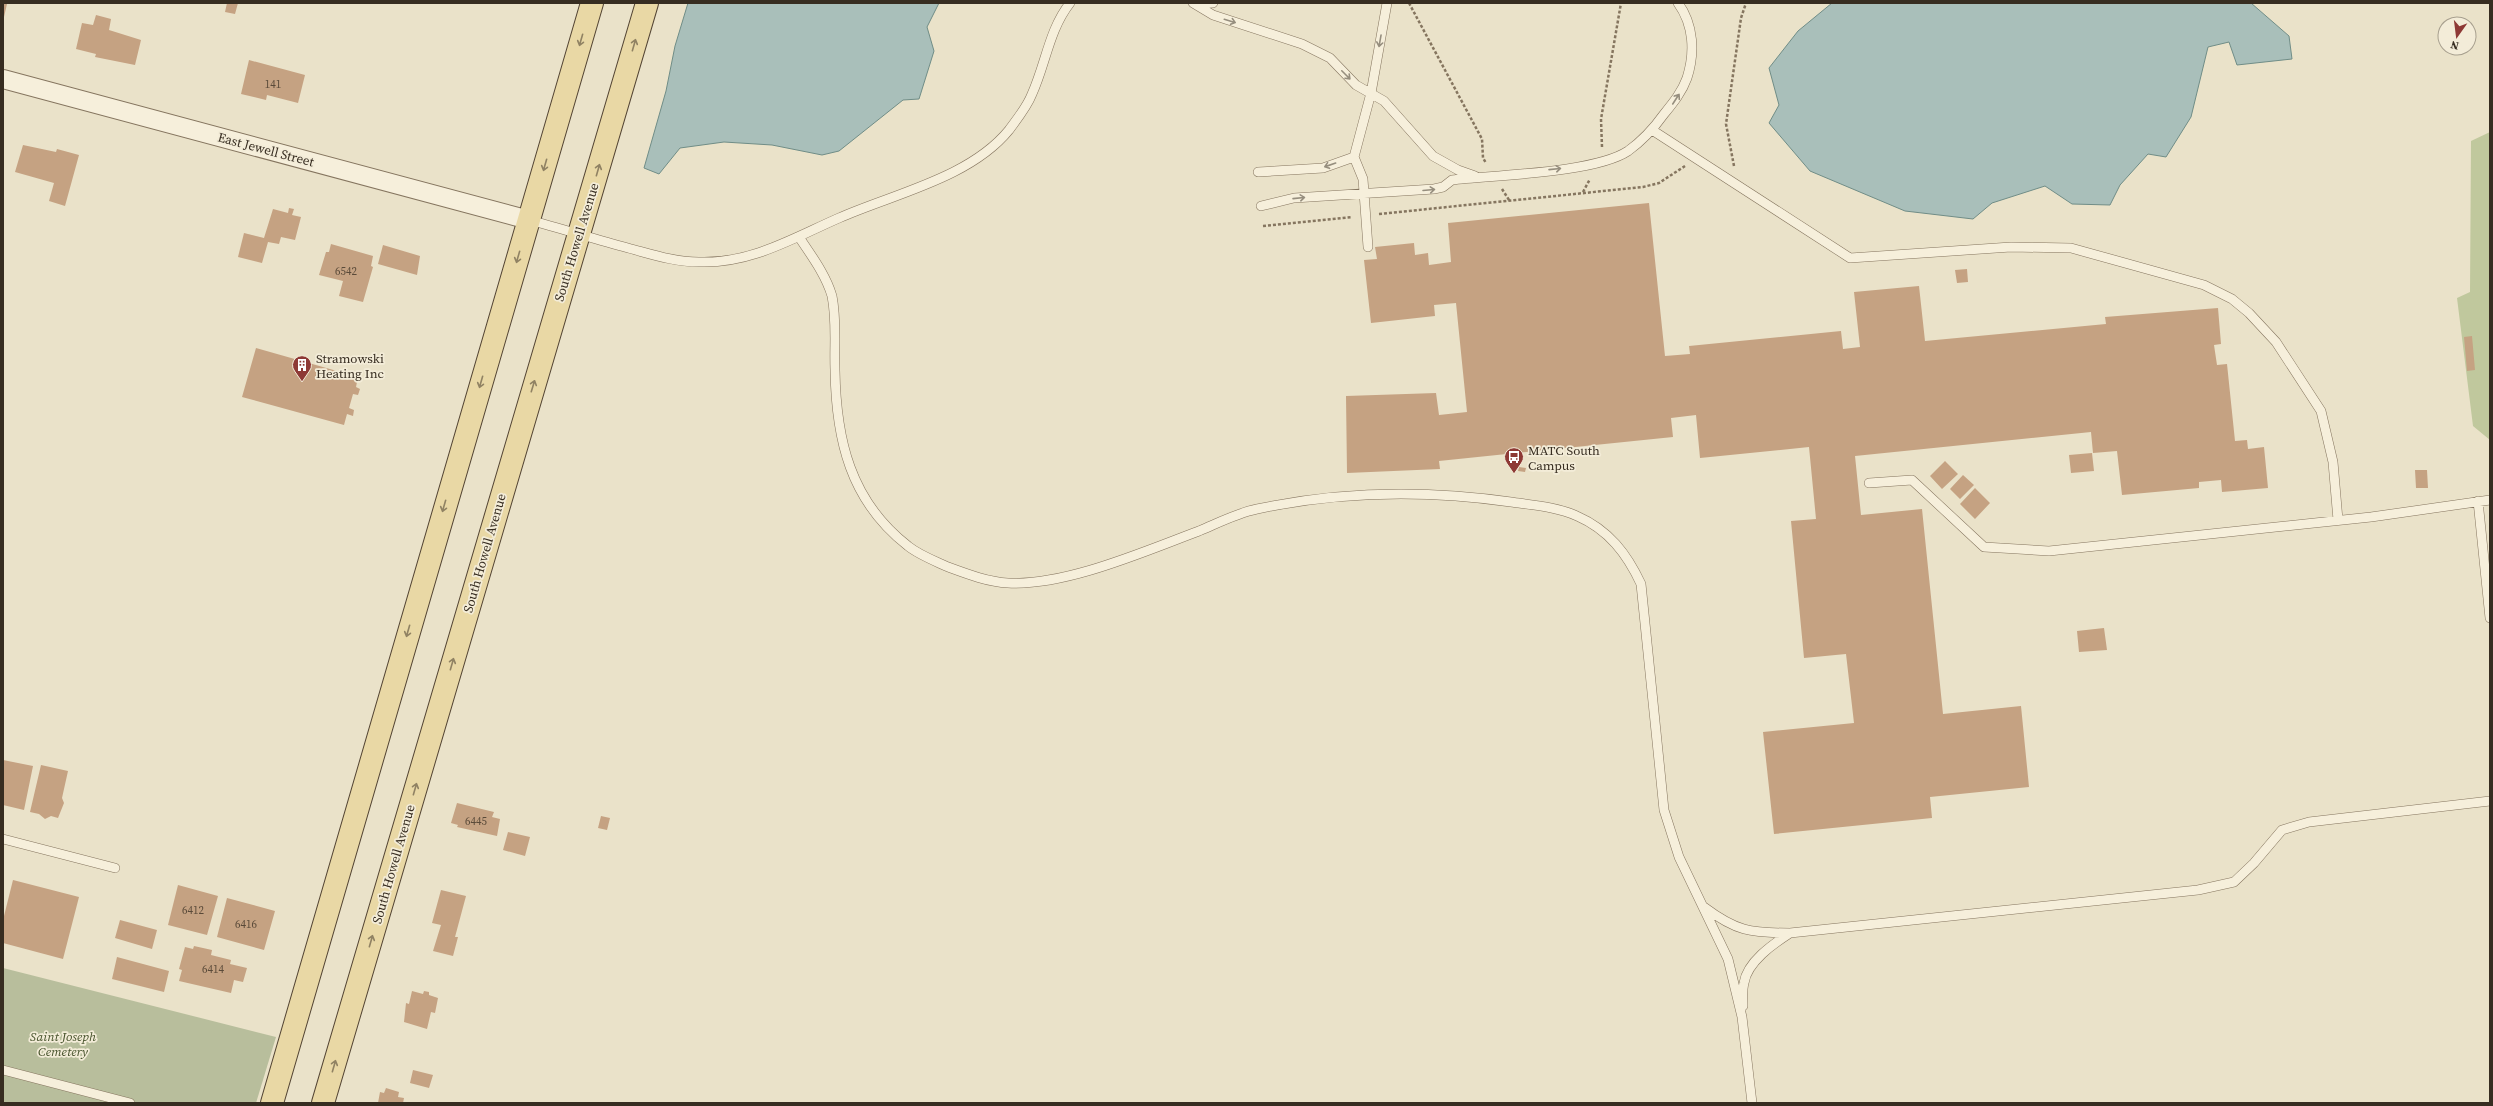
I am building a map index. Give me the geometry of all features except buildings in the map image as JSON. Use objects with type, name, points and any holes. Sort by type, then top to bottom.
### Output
[{"type":"main road","points":[[272,1103],[592,3]]},
{"type":"main road","name":"South Howell Avenue","points":[[323,1103],[647,3]]},
{"type":"street","name":"East Jewell Street","points":[[3,79],[529,220]]},
{"type":"lane","points":[[529,220],[666,258],[699,262],[729,261],[770,250],[840,217],[895,197],[958,169],[988,149],[1008,132],[1032,94],[1060,17],[1070,3]]},
{"type":"lane","points":[[1194,3],[1213,3]]},
{"type":"lane","points":[[1194,3],[1213,15],[1302,44],[1330,58],[1356,85],[1384,101],[1433,156],[1458,170],[1479,177]]},
{"type":"lane","points":[[1368,247],[1363,179],[1354,157],[1371,93],[1387,3]]},
{"type":"lane","points":[[1261,206],[1294,198],[1434,190],[1443,187],[1452,180],[1597,164],[1627,151],[1652,130],[1676,100],[1691,66],[1690,29],[1684,12],[1678,3]]},
{"type":"lane","points":[[1652,130],[1738,184],[1850,258],[2011,247],[2072,248],[2204,285],[2232,299],[2250,313],[2276,342],[2321,411],[2333,462],[2338,520]]},
{"type":"lane","points":[[1258,172],[1323,168],[1354,157]]},
{"type":"lane","points":[[799,237],[822,272],[831,294],[835,318],[835,371],[838,424],[846,456],[858,489],[881,520],[909,547],[938,563],[971,576],[1008,583],[1046,580],[1093,568],[1255,509],[1379,493],[1446,494],[1532,505],[1576,515],[1606,533],[1618,543],[1631,563],[1641,584],[1664,810],[1679,857],[1728,959],[1742,1017],[1752,1103]]},
{"type":"lane","points":[[1869,483],[1912,480],[1984,547],[2049,551],[2338,520],[2490,500]]},
{"type":"lane","points":[[2478,501],[2490,618]]},
{"type":"lane","points":[[1703,906],[1723,921],[1745,930],[1790,933],[2198,890],[2234,882],[2254,863],[2282,830],[2295,826],[2309,822],[2490,801]]},
{"type":"lane","points":[[3,839],[115,868]]},
{"type":"lane","points":[[1742,1017],[1744,982],[1765,950],[1790,933]]},
{"type":"lane","points":[[3,1070],[130,1103]]},
{"type":"path","points":[[1409,3],[1482,139],[1483,158],[1493,176],[1510,200]]},
{"type":"path","points":[[1583,192],[1597,164],[1602,149],[1601,119],[1621,3]]},
{"type":"path","points":[[1738,184],[1726,124],[1741,18],[1746,3]]},
{"type":"path","points":[[1263,226],[1659,183],[1681,171],[1696,157]]},
{"type":"green space","points":[[2490,132],[2490,440],[2473,426],[2457,298],[2470,292],[2471,141]]},
{"type":"green space","name":"Saint Joseph Cemetery","points":[[3,968],[276,1037],[256,1103],[3,1103]]},
{"type":"water","points":[[688,3],[939,3],[927,27],[934,51],[919,99],[903,100],[839,151],[822,155],[772,145],[724,142],[680,148],[659,174],[644,168],[666,91],[675,46]]},
{"type":"water","points":[[1832,3],[2251,3],[2289,36],[2292,59],[2237,65],[2229,42],[2208,47],[2191,117],[2166,157],[2148,154],[2120,185],[2110,205],[2072,204],[2045,186],[1992,203],[1973,219],[1905,211],[1810,171],[1769,123],[1779,105],[1769,68],[1798,31]]},
{"type":"place","name":"Stramowski Heating Inc","points":[[302,382]]},
{"type":"place","name":"MATC South Campus","points":[[1514,474]]}]
